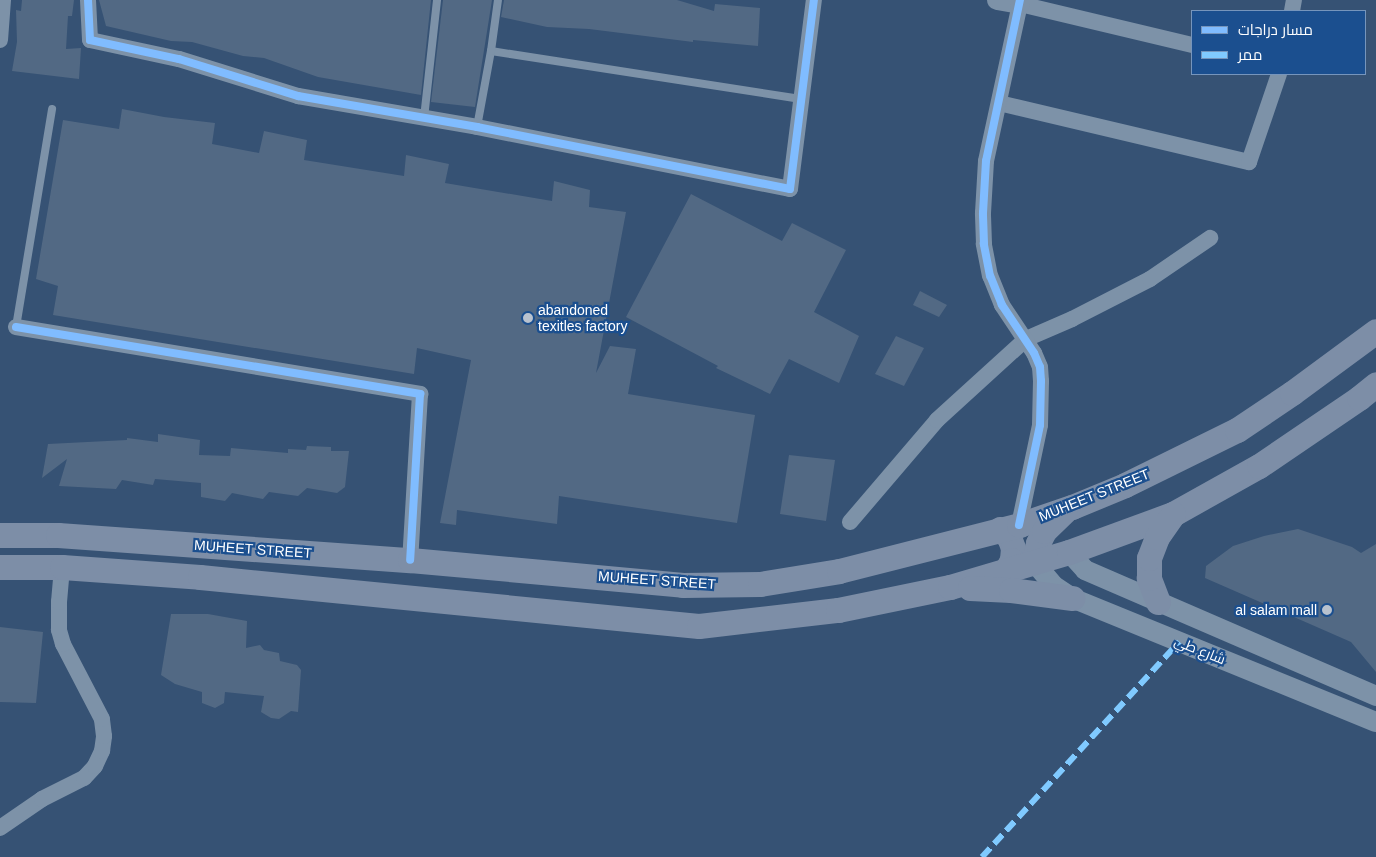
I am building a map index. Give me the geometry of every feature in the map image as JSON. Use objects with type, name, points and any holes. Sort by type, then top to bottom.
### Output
[{"type":"main road","name":"MUHEET STREET","points":[[0,535],[58,535],[410,560],[683,585],[760,584],[839,571],[1010,527],[1125,485],[1237,430],[1300,387],[1376,331]]},
{"type":"main road","points":[[0,567],[62,567],[200,577],[699,626],[838,610],[950,587],[1006,571],[1069,552],[1172,514],[1259,466],[1359,398],[1376,384]]},
{"type":"main road","points":[[1034,562],[1038,543],[1044,531],[1056,517],[1077,504]]},
{"type":"main road","points":[[1077,504],[1078,525],[1083,536],[1093,543]]},
{"type":"main road","points":[[1158,602],[1149,578],[1149,558],[1157,537],[1172,514]]},
{"type":"main road","points":[[1006,571],[1012,560],[1013,548],[1009,537],[1010,527],[1044,531],[1056,537],[1069,552]]},
{"type":"main road","points":[[950,587],[1011,590],[1072,598]]},
{"type":"street","points":[[0,40],[3,0]]},
{"type":"street","points":[[88,0],[90,40],[179,58],[298,96],[477,127],[790,189],[814,0]]},
{"type":"street","points":[[996,0],[1020,2],[1191,44]]},
{"type":"street","points":[[1010,527],[1040,424],[1042,400],[1040,367],[1026,339],[1002,305],[990,276],[984,244],[986,161],[1020,2]]},
{"type":"street","points":[[999,103],[1249,162],[1279,75]]},
{"type":"street","points":[[850,522],[937,420],[1026,339],[1072,319],[1150,279],[1210,238]]},
{"type":"street","points":[[16,327],[420,394],[410,560]]},
{"type":"street","name":"شارع طي","points":[[1069,552],[1085,570],[1376,696]]},
{"type":"street","name":"شارع طي","points":[[1034,562],[1053,585],[1072,598],[1376,722]]},
{"type":"street","points":[[0,828],[42,799],[84,778],[95,766],[102,752],[104,736],[102,719],[63,644],[59,630],[58,616],[62,567]]},
{"type":"lane","points":[[424,118],[437,0]]},
{"type":"lane","points":[[477,127],[498,0]]},
{"type":"lane","points":[[491,51],[802,99]]},
{"type":"lane","points":[[16,327],[52,109]]},
{"type":"building","points":[[22,0],[74,0],[72,16],[68,16],[66,49],[81,48],[79,79],[12,71],[17,42],[16,10],[21,11]]},
{"type":"building","points":[[99,0],[431,0],[421,95],[318,77],[264,58],[243,56],[192,42],[171,41],[106,26]]},
{"type":"building","points":[[443,0],[492,0],[475,107],[431,102]]},
{"type":"building","points":[[504,0],[677,0],[714,11],[715,4],[760,8],[758,46],[693,40],[693,42],[589,29],[547,27],[501,17]]},
{"type":"building","name":"abandoned texitles factory","points":[[122,109],[164,117],[215,123],[212,144],[259,153],[264,131],[307,140],[304,160],[404,176],[406,155],[449,164],[445,183],[552,201],[554,181],[590,190],[589,207],[626,212],[596,373],[610,346],[636,349],[628,394],[755,415],[737,523],[559,496],[557,524],[457,510],[456,525],[440,523],[471,360],[417,348],[414,374],[53,315],[58,286],[36,279],[63,120],[119,129]]},
{"type":"building","points":[[691,194],[782,241],[792,223],[846,250],[814,312],[859,336],[839,383],[789,359],[770,394],[716,368],[718,366],[626,317]]},
{"type":"building","points":[[920,291],[947,305],[939,317],[913,305]]},
{"type":"building","points":[[896,336],[924,348],[904,386],[875,374]]},
{"type":"building","points":[[158,434],[200,440],[199,455],[230,456],[231,448],[288,453],[288,449],[306,450],[307,446],[331,447],[331,451],[349,451],[345,487],[337,493],[307,488],[298,496],[269,492],[263,499],[232,493],[225,501],[201,497],[201,483],[155,479],[153,485],[122,480],[116,489],[59,486],[67,459],[42,478],[48,444],[127,440],[127,438],[158,442]]},
{"type":"building","points":[[789,455],[835,460],[826,521],[780,514]]},
{"type":"building","name":"al salam mall","points":[[1298,529],[1352,547],[1361,553],[1376,544],[1376,672],[1351,642],[1205,578],[1206,566],[1233,546],[1264,536]]},
{"type":"building","points":[[171,614],[208,614],[247,621],[246,648],[260,645],[264,650],[279,653],[280,661],[297,665],[301,670],[298,712],[291,711],[279,719],[271,718],[261,712],[264,696],[225,692],[224,703],[215,708],[202,703],[202,692],[175,684],[161,675]]},
{"type":"building","points":[[0,627],[43,632],[36,703],[0,702]]},
{"type":"marked path","points":[[982,857],[1179,642]]},
{"type":"cycle path","points":[[88,0],[90,40],[179,59],[298,96],[477,127],[790,189],[814,0]]},
{"type":"cycle path","points":[[1019,525],[1040,425],[1040,367],[1034,353],[1002,305],[990,276],[984,244],[983,213],[986,161],[1020,0]]},
{"type":"cycle path","points":[[16,327],[420,394],[410,560]]},
{"type":"place","name":"abandoned texitles factory","points":[[528,318]]},
{"type":"place","name":"al salam mall","points":[[1327,610]]}]
